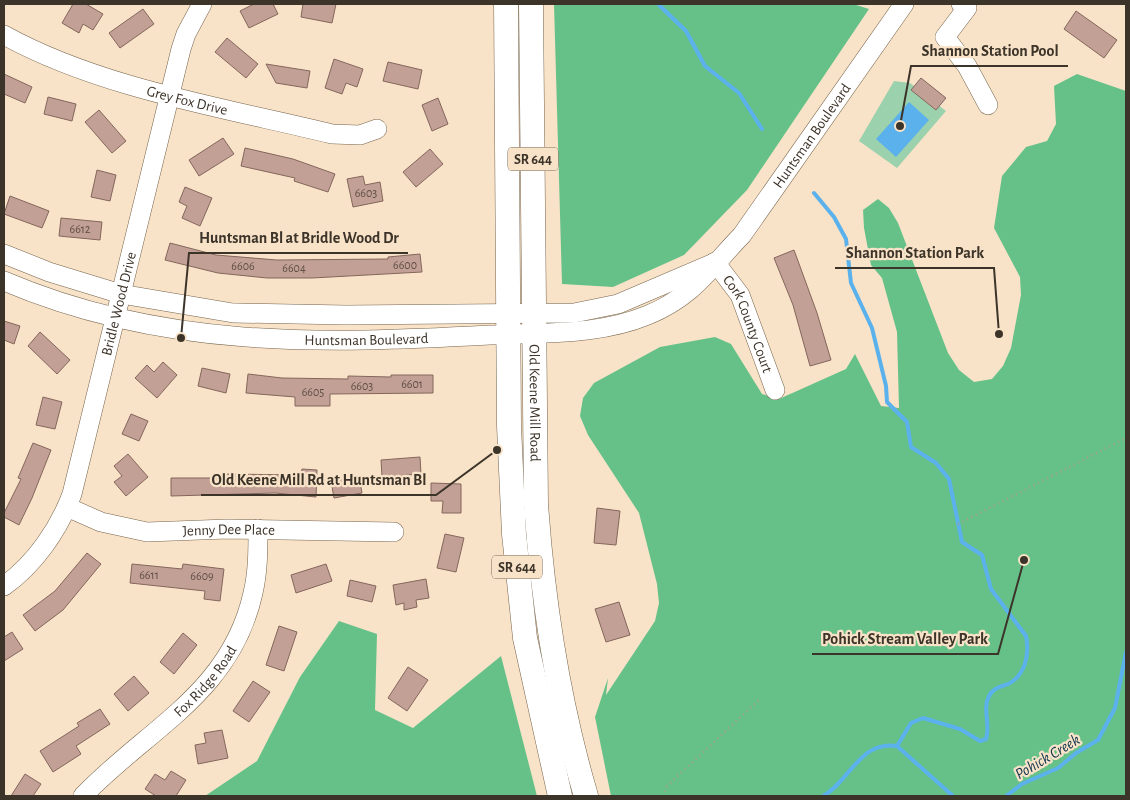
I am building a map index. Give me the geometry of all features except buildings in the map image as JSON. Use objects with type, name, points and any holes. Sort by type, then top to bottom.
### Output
[{"type":"main road","name":"Old Keene Mill Road","points":[[506,4],[509,426],[520,595],[525,638],[560,796]]},
{"type":"main road","name":"Old Keene Mill Road","points":[[531,4],[536,504],[545,606],[562,697],[586,796]]},
{"type":"street","name":"Bridle Wood Drive","points":[[4,586],[29,564],[44,546],[67,507],[186,34],[202,4]]},
{"type":"street","name":"Huntsman Boulevard","points":[[4,254],[49,272],[121,294],[198,308],[268,315],[535,324],[574,312],[618,304],[715,262],[742,235],[763,208],[904,4]]},
{"type":"street","points":[[961,4],[966,8],[945,37],[967,66],[988,105]]},
{"type":"street","name":"Grey Fox Drive","points":[[4,35],[84,70],[170,94],[342,136],[360,136],[377,130]]},
{"type":"street","name":"Cork County Court","points":[[715,262],[740,295],[776,390]]},
{"type":"street","name":"Huntsman Boulevard","points":[[4,281],[49,298],[116,318],[194,333],[268,340],[356,340],[508,324]]},
{"type":"street","name":"Jenny Dee Place","points":[[67,507],[101,522],[147,532],[258,529],[394,532]]},
{"type":"street","name":"Fox Ridge Road","points":[[83,796],[128,754],[194,698],[223,666],[239,637],[253,594],[258,529]]},
{"type":"path","points":[[958,524],[1126,438]]},
{"type":"path","points":[[663,796],[667,786],[760,699]]},
{"type":"green space","points":[[554,4],[853,4],[869,9],[747,190],[684,255],[613,287],[562,284]]},
{"type":"green space","points":[[1077,74],[1126,91],[1126,796],[611,796],[595,717],[608,678],[606,695],[655,621],[659,603],[657,584],[639,513],[588,435],[580,416],[583,398],[594,383],[660,347],[715,337],[731,344],[762,394],[779,399],[846,369],[855,354],[881,406],[899,408],[897,332],[882,278],[871,265],[864,228],[863,210],[878,199],[889,208],[898,223],[948,353],[959,370],[974,382],[992,379],[1003,366],[1011,348],[1021,295],[1020,277],[994,228],[1002,176],[1026,147],[1047,141],[1056,124],[1054,86]]},
{"type":"green space","points":[[894,81],[910,83],[946,111],[897,168],[859,141]]},
{"type":"green space","points":[[339,621],[377,634],[375,710],[413,728],[501,656],[537,796],[205,796],[257,761],[300,677]]},
{"type":"water","points":[[909,102],[929,120],[896,157],[876,139]]},
{"type":"waterway","points":[[658,4],[686,31],[705,66],[739,93],[762,129]]},
{"type":"waterway","points":[[814,193],[834,217],[846,239],[851,283],[872,328],[886,386],[887,402],[907,422],[911,447],[936,463],[949,479],[962,542],[982,555],[991,589],[1026,636],[1027,657],[1019,676],[1008,684],[995,689],[987,701],[988,729],[986,739],[980,741],[960,729],[923,718],[911,723],[897,746]]},
{"type":"waterway","name":"Pohick Creek","points":[[1006,796],[1022,784],[1058,768],[1076,753],[1098,740],[1115,708],[1126,652]]},
{"type":"waterway","name":"Pohick Creek","points":[[823,796],[841,781],[864,755],[884,746],[897,746],[953,796]]},
{"type":"place","name":"Shannon Station Pool","points":[[900,126]]},
{"type":"place","name":"Shannon Station Park","points":[[999,334]]},
{"type":"place","name":"Huntsman Bl at Bridle Wood Dr","points":[[181,338]]},
{"type":"place","name":"Old Keene Mill Rd at Huntsman Bl","points":[[497,450]]},
{"type":"place","name":"Pohick Stream Valley Park","points":[[1024,560]]}]
